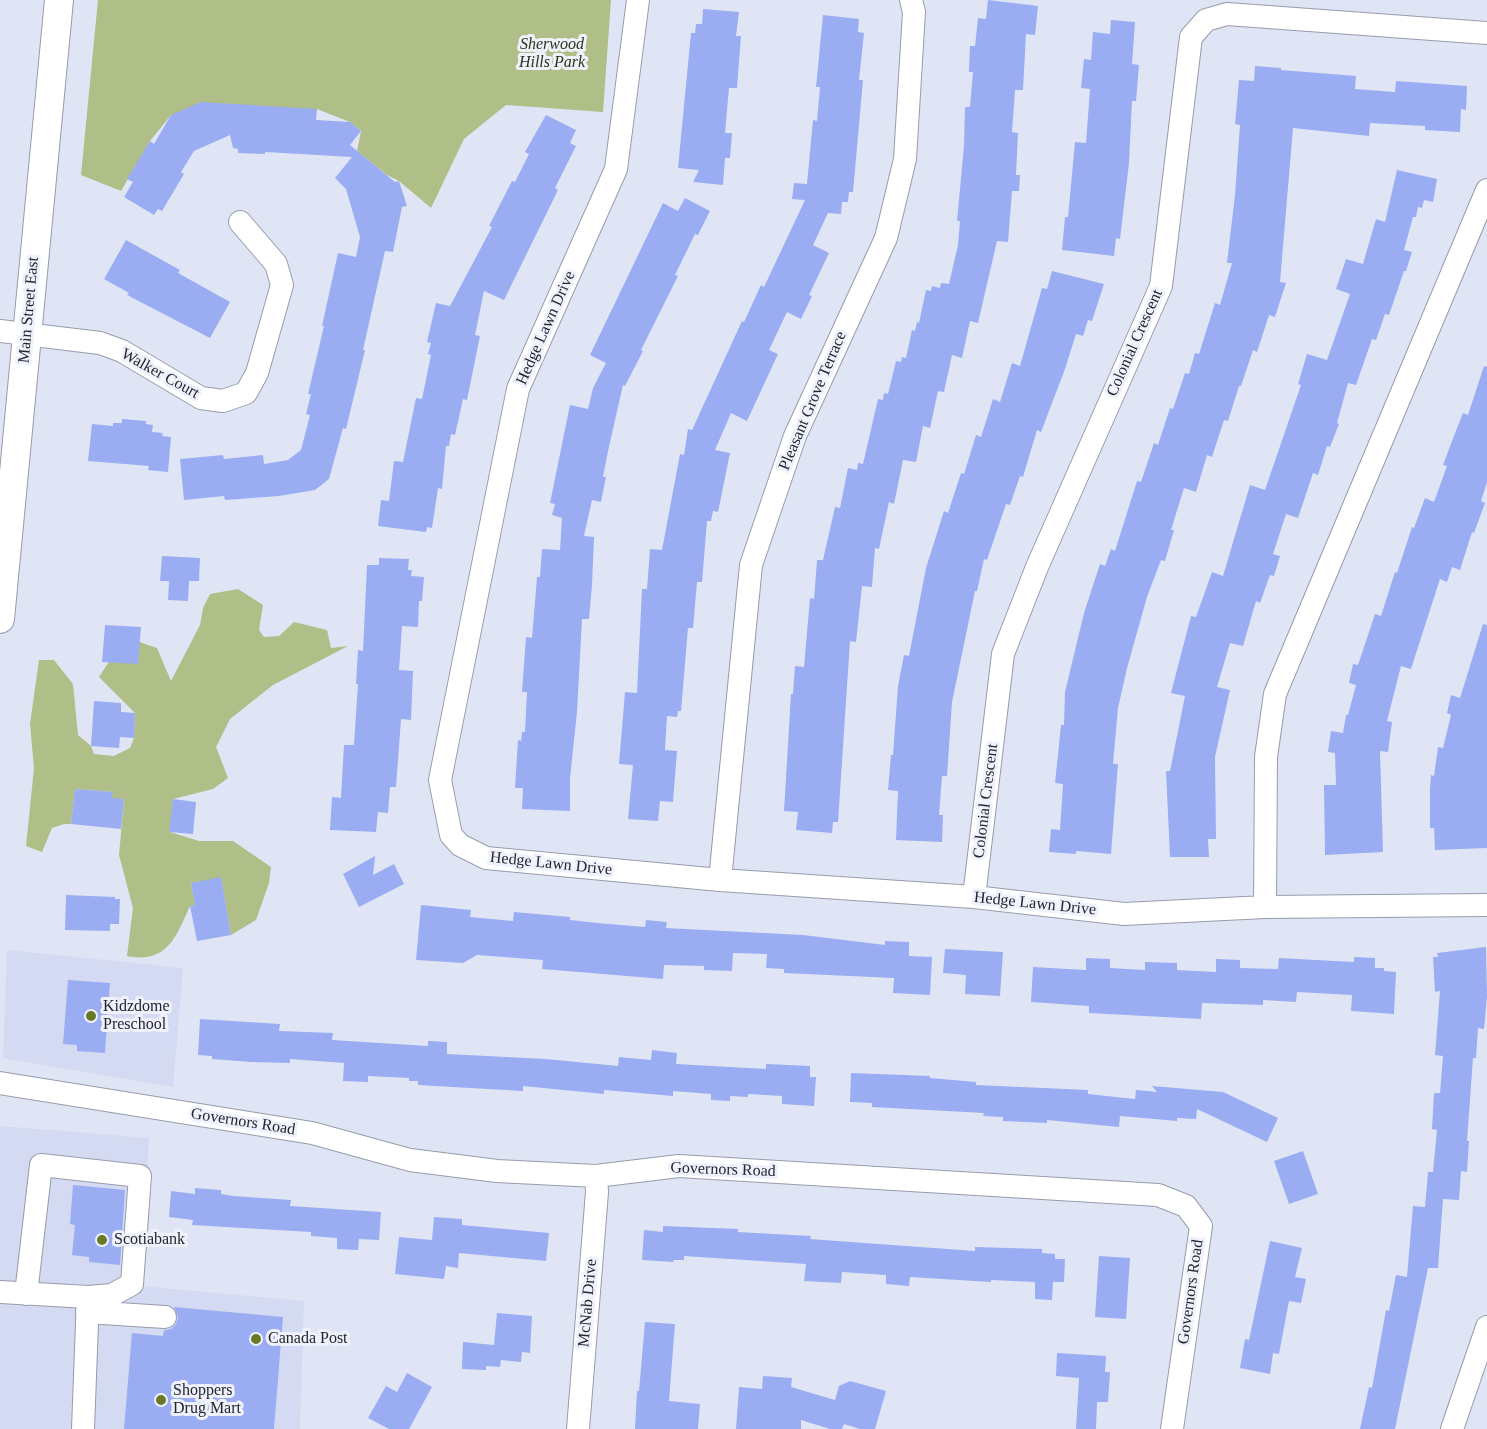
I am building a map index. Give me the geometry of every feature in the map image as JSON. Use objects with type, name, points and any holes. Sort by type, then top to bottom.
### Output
[{"type":"main road","name":"Main Street East","points":[[0,619],[13,333],[59,0]]},
{"type":"street","name":"Hedge Lawn Drive","points":[[639,0],[616,169],[518,389],[440,780],[451,835],[460,845],[486,858],[720,880],[974,897],[1124,914],[1265,907],[1487,905]]},
{"type":"street","name":"Pleasant Grove Terrace","points":[[720,880],[751,565],[795,436],[886,238],[905,159],[914,12],[911,0]]},
{"type":"street","name":"Colonial Crescent","points":[[974,897],[1004,654],[1036,567],[1161,286],[1191,37],[1206,20],[1227,14],[1487,33]]},
{"type":"street","points":[[1265,907],[1266,757],[1275,694],[1487,190]]},
{"type":"street","name":"Walker Court","points":[[13,333],[100,343],[122,351],[201,398],[223,401],[246,393],[257,373],[282,285],[276,264],[240,222]]},
{"type":"street","name":"Governors Road","points":[[0,1083],[312,1133],[410,1160],[497,1171],[596,1176],[679,1166],[1158,1195],[1186,1206],[1201,1226],[1173,1429]]},
{"type":"street","points":[[26,1293],[41,1165],[140,1176],[132,1284],[87,1305]]},
{"type":"street","name":"McNab Drive","points":[[578,1429],[597,1192],[596,1176]]},
{"type":"street","points":[[0,1292],[26,1293],[165,1317]]},
{"type":"street","points":[[83,1429],[87,1305]]},
{"type":"street","points":[[1452,1429],[1487,1327]]},
{"type":"shaded area","name":"Kidzdome Preschool","points":[[7,950],[183,968],[173,1087],[3,1058]]},
{"type":"shaded area","points":[[0,1126],[149,1138],[140,1286],[304,1301],[300,1429],[0,1429]]},
{"type":"green space","name":"Sherwood Hills Park","points":[[98,0],[611,0],[603,112],[506,105],[464,139],[431,208],[399,181],[387,175],[357,151],[361,131],[350,122],[317,109],[171,115],[150,141],[121,191],[81,175]]},
{"type":"green space","points":[[238,589],[263,605],[259,630],[264,637],[279,636],[294,622],[327,630],[331,648],[348,646],[273,685],[230,719],[216,747],[228,778],[213,789],[173,799],[170,832],[199,841],[233,841],[271,867],[269,883],[256,920],[231,935],[221,878],[191,883],[195,905],[190,906],[180,928],[168,946],[152,956],[127,956],[133,908],[119,855],[124,800],[112,798],[112,792],[75,789],[71,824],[52,828],[42,852],[26,846],[34,768],[30,724],[39,660],[54,660],[73,684],[78,735],[91,746],[94,754],[114,756],[130,748],[134,738],[135,713],[99,677],[125,637],[157,648],[171,681],[200,625],[203,608],[210,594]]},
{"type":"building","points":[[988,0],[1038,6],[1035,35],[1026,34],[1023,90],[1015,90],[1012,132],[1018,133],[1016,175],[1020,175],[1019,191],[1012,191],[1008,242],[997,241],[978,323],[970,321],[962,358],[952,355],[944,392],[938,391],[930,428],[923,426],[916,462],[903,460],[894,504],[889,502],[879,549],[875,548],[872,587],[862,586],[856,642],[850,641],[838,822],[833,822],[832,833],[796,830],[798,812],[784,811],[791,694],[793,694],[795,666],[804,667],[810,598],[814,599],[817,560],[823,560],[835,507],[840,508],[848,468],[857,470],[858,463],[863,464],[878,399],[883,400],[884,393],[888,394],[896,361],[901,362],[902,357],[906,358],[912,330],[915,331],[917,322],[919,323],[926,290],[931,291],[932,286],[940,288],[941,283],[949,284],[958,245],[960,221],[957,221],[965,107],[970,107],[973,72],[969,72],[970,46],[975,46],[978,18],[986,19]]},
{"type":"building","points":[[703,9],[739,12],[736,36],[741,36],[737,88],[729,88],[725,133],[732,133],[730,158],[725,158],[723,185],[693,182],[699,170],[678,168],[691,33],[695,33],[696,24],[702,24]]},
{"type":"building","points":[[823,15],[859,19],[858,32],[864,33],[859,80],[863,80],[853,192],[849,192],[848,202],[842,202],[841,214],[828,213],[813,245],[829,253],[809,295],[812,296],[801,319],[787,312],[769,350],[778,354],[747,421],[731,413],[715,450],[730,453],[718,512],[713,511],[711,521],[707,521],[702,582],[697,582],[693,628],[688,628],[681,711],[678,711],[677,717],[667,716],[665,750],[677,751],[673,802],[660,801],[658,821],[628,819],[633,765],[619,764],[625,692],[637,693],[642,589],[647,589],[650,549],[662,550],[680,454],[684,455],[688,429],[692,430],[742,321],[744,322],[761,285],[764,287],[805,200],[792,199],[794,183],[807,184],[813,120],[817,121],[820,87],[816,87]]},
{"type":"building","points":[[1111,20],[1135,22],[1132,64],[1139,65],[1136,101],[1132,101],[1129,163],[1120,239],[1116,238],[1114,256],[1062,250],[1065,217],[1068,217],[1075,142],[1086,143],[1090,89],[1081,88],[1084,59],[1091,60],[1093,32],[1110,34]]},
{"type":"building","points":[[1255,66],[1356,76],[1355,89],[1395,92],[1396,81],[1467,86],[1466,110],[1461,109],[1460,132],[1425,130],[1425,126],[1370,123],[1369,136],[1293,128],[1280,282],[1286,283],[1275,317],[1269,315],[1257,352],[1253,350],[1228,421],[1224,420],[1212,457],[1207,455],[1196,492],[1184,488],[1171,530],[1174,530],[1165,561],[1161,560],[1147,597],[1118,708],[1113,764],[1118,764],[1111,854],[1076,851],[1076,854],[1049,852],[1051,829],[1060,830],[1063,784],[1055,783],[1061,725],[1064,725],[1065,692],[1084,613],[1100,564],[1105,566],[1111,549],[1115,551],[1137,481],[1141,482],[1154,443],[1158,445],[1185,373],[1189,374],[1195,353],[1199,354],[1215,303],[1220,305],[1232,263],[1227,263],[1240,125],[1235,124],[1239,80],[1254,81]]},
{"type":"building","points":[[201,102],[317,109],[316,120],[350,122],[361,131],[350,145],[395,182],[399,181],[407,206],[402,207],[393,252],[385,251],[346,429],[343,428],[329,479],[315,490],[279,496],[225,500],[224,496],[184,500],[180,459],[223,455],[224,459],[263,455],[264,464],[288,460],[301,450],[310,415],[306,414],[311,394],[308,394],[338,253],[356,257],[360,237],[346,189],[335,178],[352,157],[265,152],[265,154],[238,153],[238,149],[233,148],[230,135],[194,151],[181,172],[184,174],[162,211],[158,209],[154,215],[124,197],[133,182],[127,179],[150,141],[154,144],[171,115]]},
{"type":"building","points":[[546,115],[576,130],[570,143],[576,146],[555,188],[558,190],[504,300],[484,291],[475,335],[480,336],[467,400],[463,399],[455,435],[451,434],[449,446],[446,446],[442,489],[438,488],[432,528],[427,527],[426,532],[378,526],[381,500],[389,501],[394,461],[403,462],[416,398],[422,399],[431,355],[428,354],[431,343],[427,342],[436,303],[450,306],[492,227],[489,226],[512,181],[515,182],[529,154],[525,152]]},
{"type":"building","points":[[1397,170],[1437,179],[1433,202],[1424,200],[1422,208],[1418,207],[1416,217],[1413,217],[1404,250],[1412,252],[1389,315],[1385,314],[1376,340],[1372,339],[1356,385],[1348,383],[1337,423],[1339,424],[1330,447],[1327,446],[1318,475],[1313,473],[1298,518],[1286,514],[1273,554],[1280,556],[1274,576],[1270,575],[1260,603],[1256,601],[1243,646],[1230,643],[1217,687],[1230,690],[1215,757],[1216,839],[1208,839],[1209,857],[1170,857],[1166,771],[1170,771],[1185,696],[1171,693],[1191,616],[1196,617],[1212,572],[1223,576],[1250,485],[1265,490],[1301,385],[1298,384],[1307,354],[1327,360],[1350,294],[1336,289],[1346,259],[1363,264],[1376,219],[1385,222]]},
{"type":"building","points":[[685,198],[710,211],[698,235],[695,234],[675,275],[678,276],[641,350],[643,351],[625,386],[623,385],[603,477],[606,477],[601,502],[592,500],[584,536],[594,537],[592,585],[589,619],[582,619],[577,712],[570,778],[570,811],[522,809],[523,788],[515,788],[518,740],[521,741],[522,732],[525,732],[527,692],[522,692],[526,637],[532,638],[537,577],[540,577],[542,549],[560,550],[562,518],[552,515],[555,504],[550,503],[570,405],[588,409],[593,388],[606,363],[590,355],[663,203],[678,211]]},
{"type":"building","points":[[126,240],[180,270],[178,273],[230,302],[210,338],[127,295],[129,293],[104,279]]},
{"type":"building","points":[[1052,271],[1104,284],[1092,321],[1088,320],[1083,336],[1076,334],[1041,432],[1037,430],[1023,477],[1020,476],[1010,505],[1006,504],[987,560],[984,559],[952,702],[947,776],[942,776],[939,815],[943,815],[942,842],[896,840],[898,791],[888,790],[898,686],[904,655],[909,656],[926,568],[944,511],[948,513],[961,473],[964,474],[976,435],[981,437],[993,399],[1000,402],[1012,363],[1020,366],[1042,288],[1047,289]]},
{"type":"building","points":[[1484,366],[1487,367],[1487,482],[1481,501],[1485,503],[1474,533],[1472,532],[1460,570],[1452,567],[1447,582],[1440,579],[1411,669],[1401,666],[1387,721],[1392,722],[1388,752],[1380,751],[1383,852],[1325,855],[1324,785],[1336,785],[1335,753],[1328,752],[1331,731],[1343,733],[1346,715],[1348,715],[1356,685],[1349,683],[1353,664],[1358,665],[1375,614],[1381,616],[1395,572],[1397,573],[1412,527],[1414,528],[1425,498],[1434,502],[1447,466],[1443,465],[1463,413],[1468,415]]},
{"type":"building","points":[[122,419],[146,421],[146,424],[153,425],[152,432],[163,433],[162,436],[171,437],[168,472],[148,470],[149,466],[88,461],[92,424],[113,426],[113,423],[122,423]]},
{"type":"building","points":[[162,556],[200,558],[199,581],[189,581],[188,601],[168,600],[169,581],[160,581]]},
{"type":"building","points":[[379,558],[409,559],[408,570],[412,570],[411,576],[424,577],[422,601],[419,601],[418,627],[402,626],[399,670],[413,671],[411,720],[401,719],[396,787],[390,787],[388,813],[378,812],[376,832],[330,830],[332,797],[341,798],[344,745],[354,745],[358,650],[363,651],[367,565],[379,565]]},
{"type":"building","points":[[1483,624],[1487,625],[1487,848],[1435,850],[1434,828],[1430,828],[1431,775],[1434,776],[1438,747],[1443,748],[1451,715],[1447,713],[1451,695],[1460,698]]},
{"type":"building","points":[[105,625],[141,627],[138,664],[102,662]]},
{"type":"building","points":[[94,701],[121,703],[121,712],[135,713],[134,738],[120,737],[119,748],[91,746]]},
{"type":"building","points":[[75,789],[113,792],[112,798],[124,799],[121,829],[71,824]]},
{"type":"building","points":[[173,799],[196,802],[193,834],[169,832]]},
{"type":"building","points":[[375,856],[373,875],[394,864],[404,884],[359,907],[343,874]]},
{"type":"building","points":[[221,877],[231,935],[197,941],[190,906],[195,905],[191,883]]},
{"type":"building","points":[[66,895],[120,899],[119,924],[110,924],[110,931],[65,930]]},
{"type":"building","points":[[421,905],[471,910],[470,917],[513,921],[514,912],[645,927],[646,920],[667,922],[666,928],[803,935],[885,945],[885,941],[909,942],[909,956],[932,957],[930,995],[893,993],[894,978],[784,973],[784,969],[766,968],[767,954],[733,953],[732,971],[704,970],[704,966],[664,965],[663,979],[542,969],[543,960],[477,955],[463,963],[416,960]]},
{"type":"building","points":[[1486,947],[1487,997],[1484,1029],[1478,1028],[1476,1058],[1473,1058],[1467,1172],[1461,1171],[1459,1200],[1443,1199],[1438,1268],[1428,1268],[1395,1429],[1360,1429],[1369,1387],[1372,1388],[1386,1310],[1389,1311],[1396,1275],[1407,1277],[1413,1206],[1425,1207],[1428,1172],[1433,1172],[1437,1130],[1432,1129],[1434,1093],[1440,1093],[1443,1056],[1435,1055],[1440,991],[1435,992],[1433,957],[1438,957],[1437,953]]},
{"type":"building","points":[[945,949],[1003,952],[1000,996],[965,994],[966,975],[943,973]]},
{"type":"building","points":[[1354,957],[1375,958],[1375,968],[1396,972],[1394,1014],[1351,1011],[1352,995],[1297,992],[1296,1002],[1263,1000],[1263,1005],[1202,1003],[1201,1019],[1089,1013],[1089,1006],[1031,1002],[1033,967],[1086,970],[1086,958],[1110,959],[1110,968],[1145,970],[1145,962],[1177,963],[1177,970],[1216,972],[1216,959],[1240,960],[1240,968],[1278,969],[1279,958],[1354,962]]},
{"type":"building","points":[[68,980],[110,983],[105,1053],[77,1051],[77,1045],[63,1044]]},
{"type":"building","points":[[200,1019],[280,1024],[279,1031],[333,1033],[332,1040],[428,1046],[428,1041],[447,1042],[447,1054],[546,1059],[618,1066],[619,1057],[651,1060],[652,1050],[677,1053],[676,1064],[766,1069],[766,1064],[810,1066],[810,1077],[816,1077],[814,1106],[782,1104],[782,1096],[748,1094],[748,1097],[730,1096],[730,1101],[711,1100],[711,1094],[673,1091],[673,1096],[604,1090],[604,1094],[523,1086],[523,1091],[418,1085],[418,1081],[409,1081],[409,1078],[368,1076],[368,1082],[343,1081],[344,1063],[290,1059],[290,1063],[251,1062],[212,1059],[212,1056],[198,1055]]},
{"type":"building","points":[[851,1073],[930,1076],[930,1078],[976,1082],[976,1085],[1088,1090],[1088,1094],[1135,1099],[1136,1090],[1157,1092],[1152,1086],[1223,1092],[1278,1118],[1267,1142],[1197,1109],[1196,1119],[1177,1118],[1177,1121],[1120,1116],[1119,1127],[1047,1120],[1047,1123],[1003,1121],[1003,1117],[983,1116],[984,1113],[872,1107],[872,1103],[850,1102]]},
{"type":"building","points":[[1303,1151],[1318,1194],[1289,1204],[1274,1161]]},
{"type":"building","name":"Scotiabank","points":[[73,1185],[125,1190],[120,1265],[89,1262],[89,1257],[72,1255],[75,1225],[70,1224]]},
{"type":"building","points":[[195,1188],[221,1190],[221,1194],[233,1196],[291,1200],[290,1206],[381,1212],[379,1240],[359,1239],[358,1250],[337,1249],[337,1238],[311,1236],[311,1232],[192,1225],[193,1220],[169,1217],[171,1191],[195,1194]]},
{"type":"building","points":[[434,1217],[462,1219],[462,1225],[549,1233],[546,1261],[459,1253],[458,1268],[446,1266],[444,1279],[395,1274],[399,1237],[432,1240]]},
{"type":"building","points":[[663,1226],[738,1229],[738,1232],[811,1236],[810,1239],[975,1251],[975,1247],[1042,1249],[1042,1253],[1055,1254],[1055,1259],[1065,1259],[1064,1282],[1053,1282],[1052,1300],[1035,1299],[1035,1282],[910,1277],[909,1286],[886,1284],[886,1275],[842,1272],[841,1283],[804,1281],[806,1264],[684,1256],[684,1260],[673,1260],[674,1262],[642,1260],[644,1230],[663,1232]]},
{"type":"building","points":[[1270,1241],[1302,1248],[1295,1277],[1306,1279],[1301,1303],[1289,1301],[1279,1354],[1273,1353],[1270,1374],[1240,1368],[1245,1339],[1249,1340]]},
{"type":"building","points":[[1099,1256],[1130,1258],[1126,1319],[1095,1317]]},
{"type":"building","points":[[174,1307],[283,1317],[274,1429],[124,1429],[132,1333],[163,1336],[164,1330],[171,1329],[176,1324],[178,1317]]},
{"type":"building","points":[[497,1313],[532,1316],[530,1353],[522,1352],[521,1362],[501,1360],[500,1367],[486,1366],[486,1370],[462,1369],[463,1342],[494,1345]]},
{"type":"building","points":[[645,1322],[675,1324],[669,1401],[700,1404],[698,1429],[635,1429]]},
{"type":"building","points":[[1057,1353],[1106,1356],[1105,1372],[1110,1372],[1108,1402],[1097,1402],[1096,1429],[1076,1429],[1079,1378],[1056,1376]]},
{"type":"building","points":[[407,1373],[432,1387],[409,1429],[389,1429],[368,1418],[386,1386],[397,1392]]},
{"type":"building","points":[[763,1376],[792,1378],[791,1387],[835,1400],[839,1386],[850,1381],[886,1391],[875,1429],[860,1429],[844,1424],[842,1429],[830,1429],[801,1420],[801,1429],[736,1429],[739,1387],[762,1389]]},
{"type":"place","name":"Kidzdome Preschool","points":[[91,1016]]},
{"type":"place","name":"Scotiabank","points":[[102,1240]]},
{"type":"place","name":"Canada Post","points":[[256,1339]]},
{"type":"place","name":"Shoppers Drug Mart","points":[[161,1400]]}]
